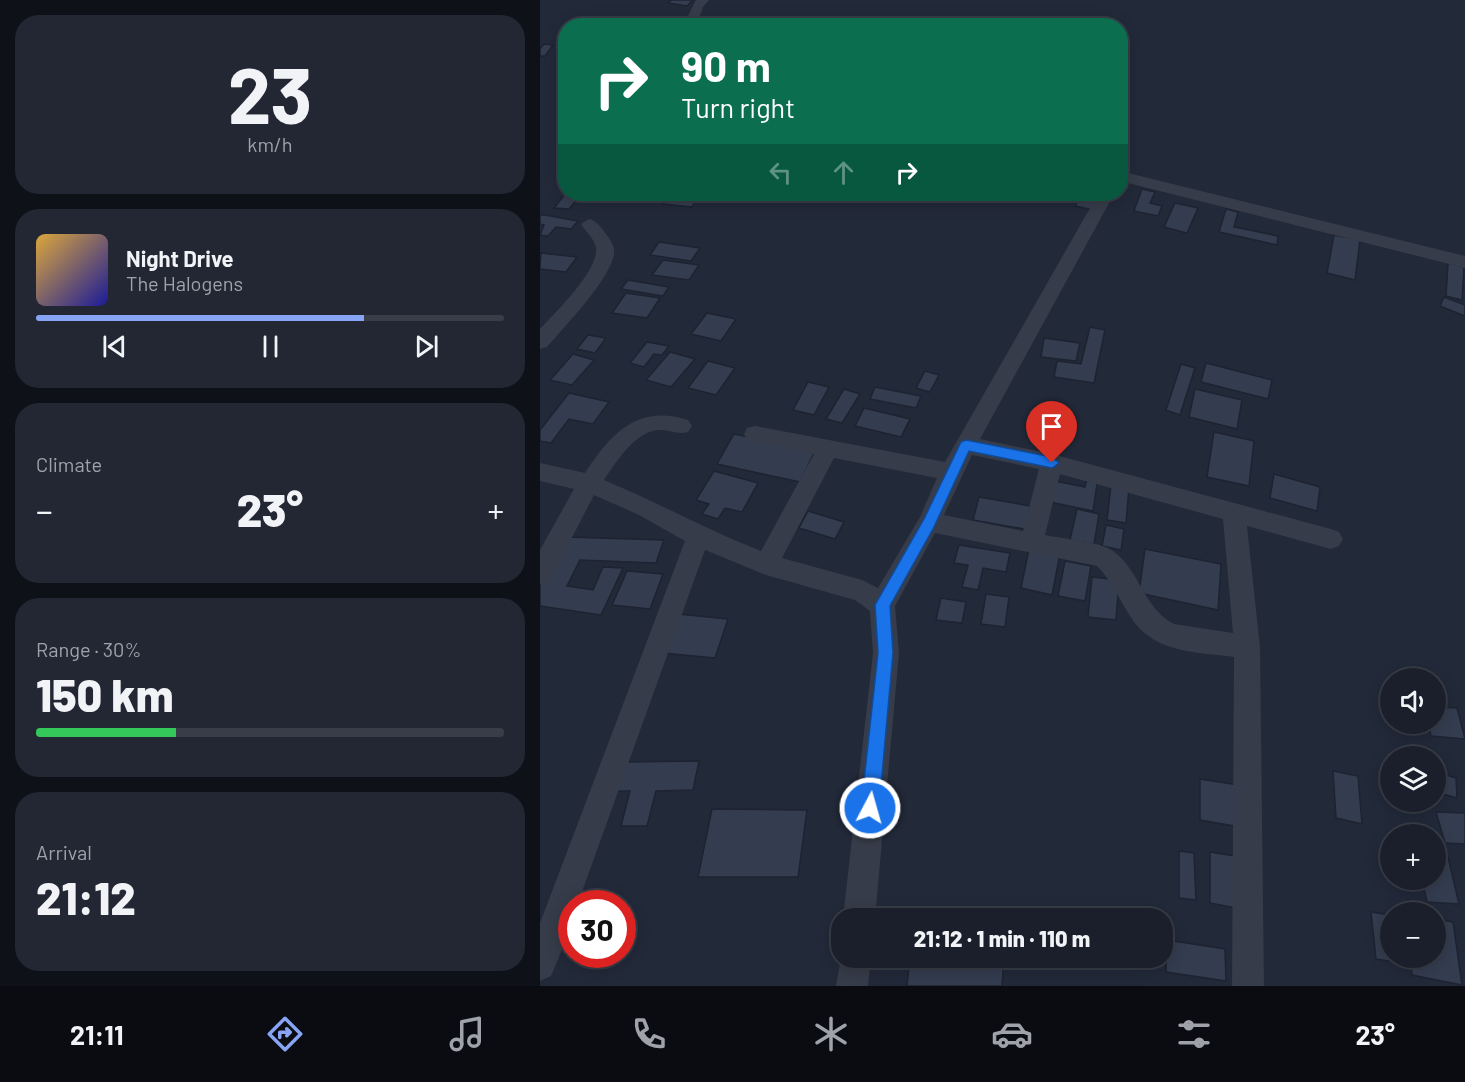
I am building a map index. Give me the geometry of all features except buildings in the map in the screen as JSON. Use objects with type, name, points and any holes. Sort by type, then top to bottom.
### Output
[{"type":"street","points":[[691,18],[693,12],[704,0]]},
{"type":"street","points":[[1128,178],[1465,262]]},
{"type":"street","points":[[860,908],[886,653],[882,605],[929,522],[951,472],[1102,201]]},
{"type":"street","points":[[540,342],[606,258],[606,247],[589,224]]},
{"type":"street","points":[[540,574],[589,483],[634,430],[660,421],[681,426]]},
{"type":"street","points":[[755,434],[951,472]]},
{"type":"street","points":[[966,445],[1052,463],[1331,539]]},
{"type":"street","points":[[766,564],[828,448]]},
{"type":"street","points":[[1032,541],[1052,463]]},
{"type":"street","points":[[540,472],[589,483],[647,508],[698,537],[766,564],[862,591],[882,605]]},
{"type":"street","points":[[1234,512],[1247,647],[1248,986]]},
{"type":"street","points":[[929,522],[1103,556],[1115,566],[1141,615],[1161,632],[1171,636],[1247,647]]},
{"type":"street","points":[[540,965],[698,537]]},
{"type":"street","points":[[852,986],[854,968]]},
{"type":"route","points":[[870,808],[886,653],[886,627],[882,605],[929,522],[951,472],[966,445],[1052,463]]}]
